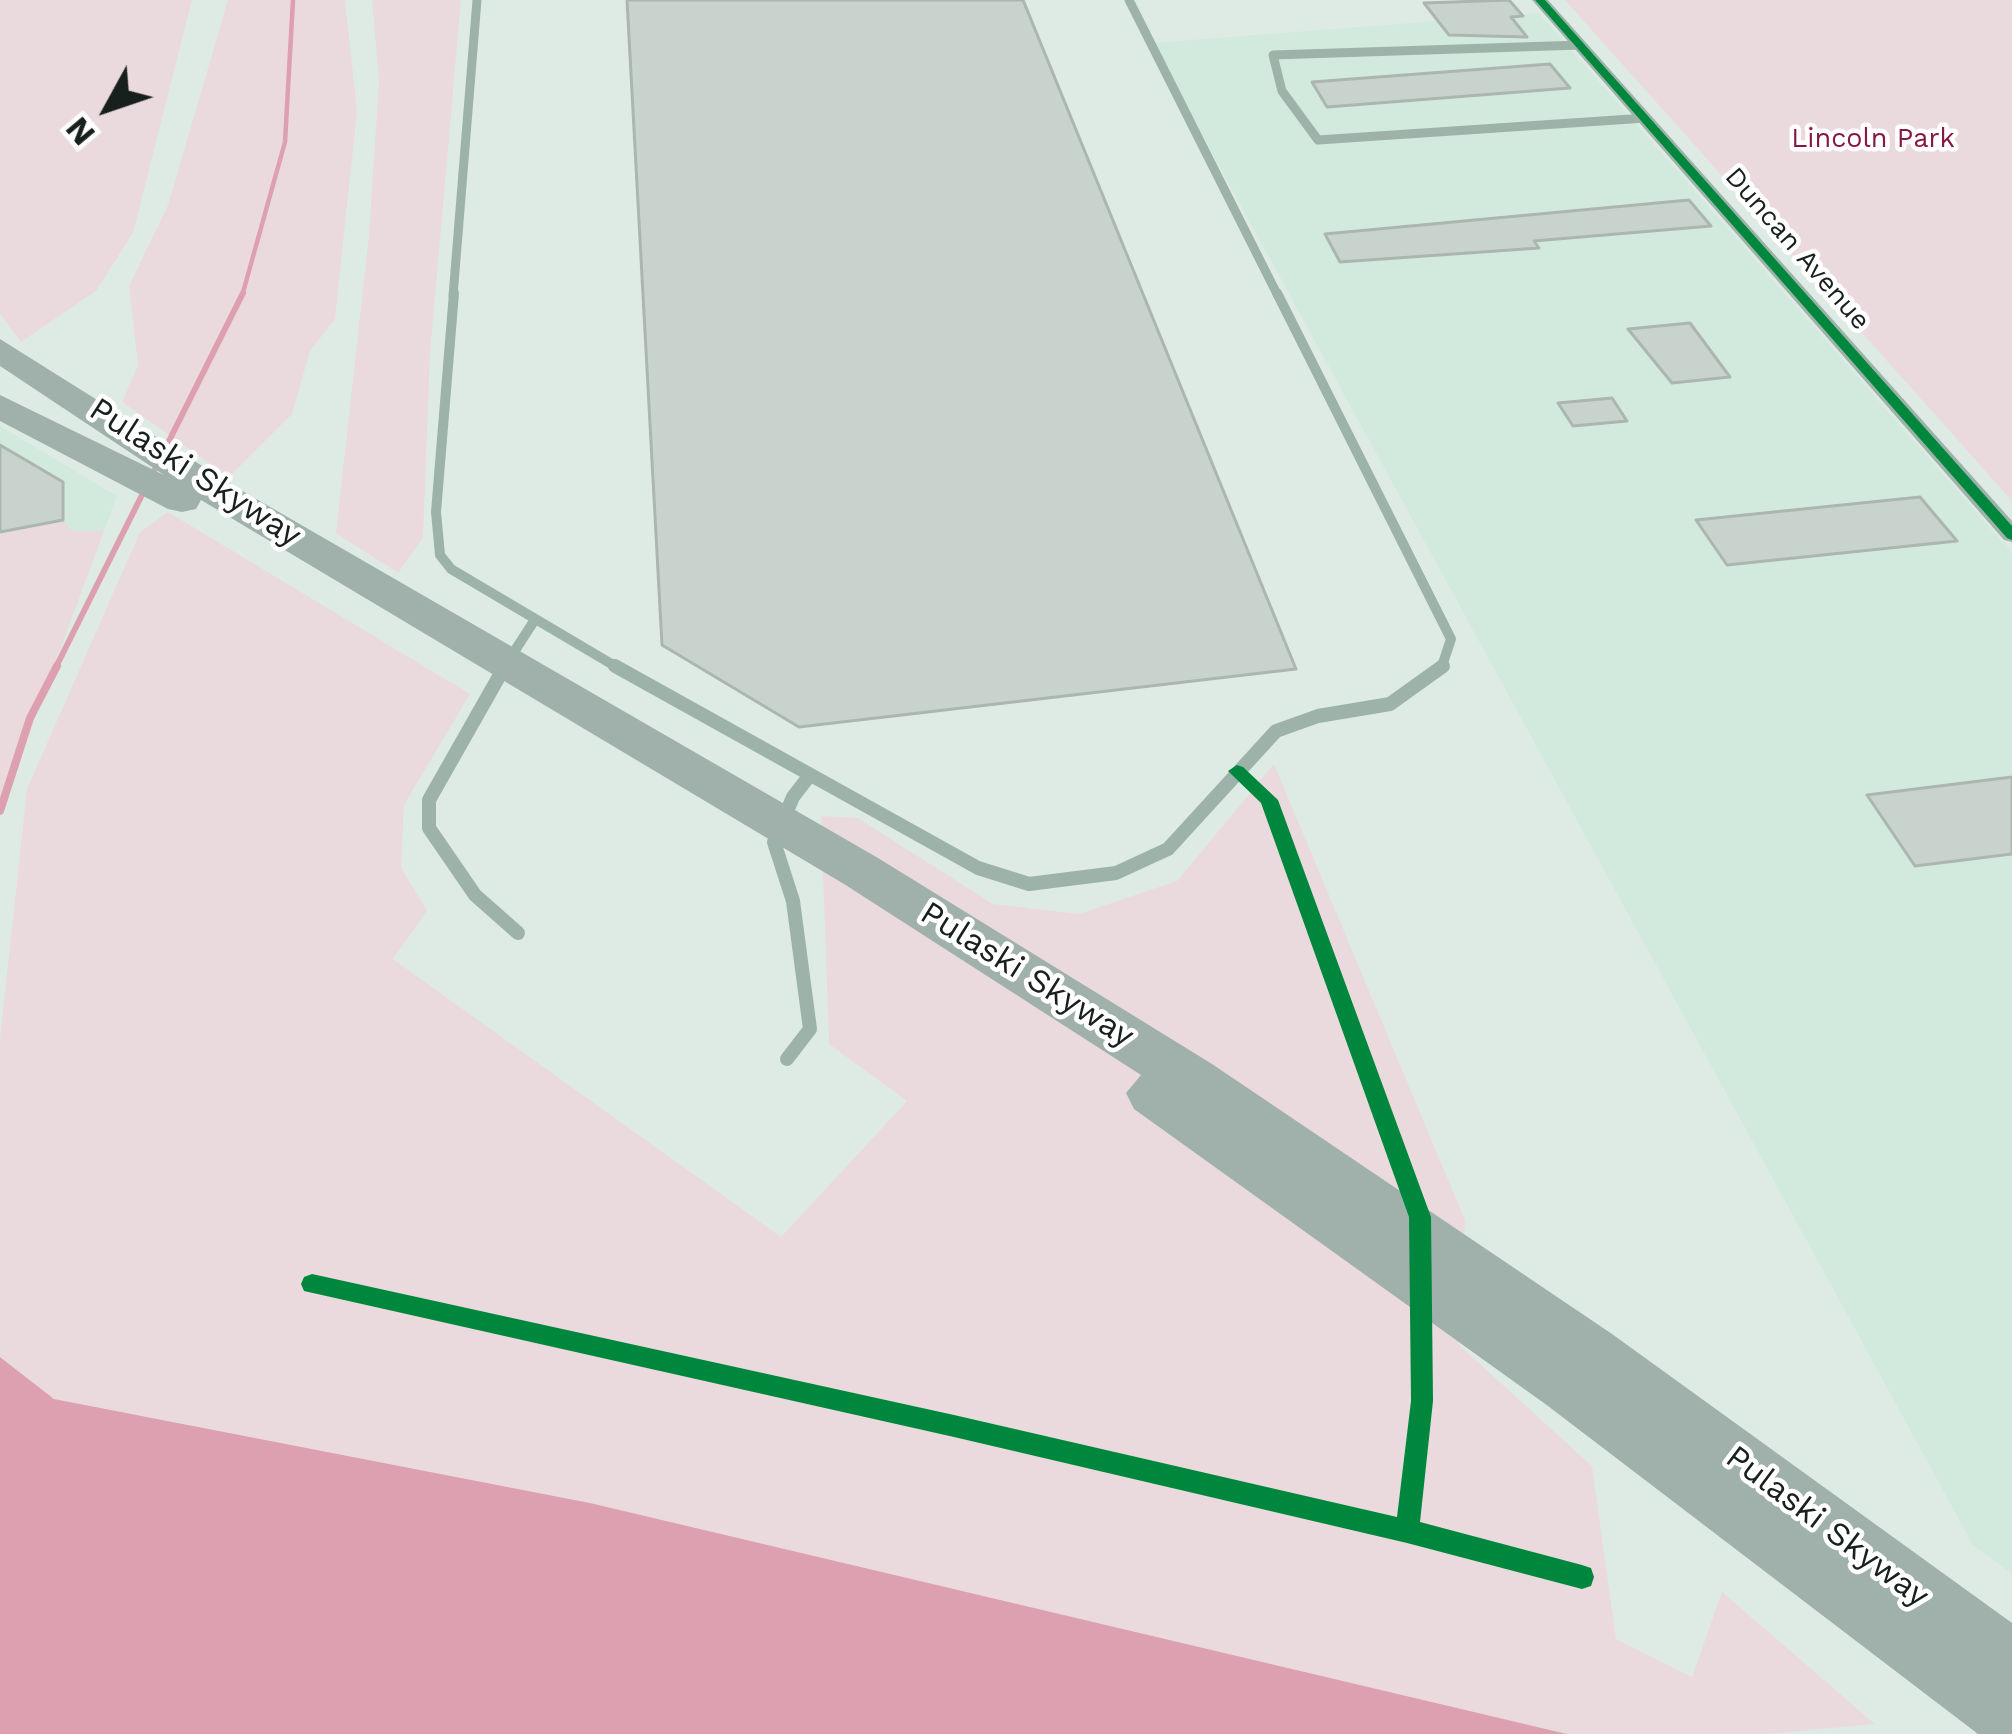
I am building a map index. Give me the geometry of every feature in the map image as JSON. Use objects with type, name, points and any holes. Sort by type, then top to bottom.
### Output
[{"type":"highway","name":"Pulaski Skyway","points":[[0,350],[226,498],[861,871],[1193,1080],[1591,1354],[2012,1664]]},
{"type":"highway","name":"Pulaski Skyway","points":[[0,406],[184,501],[838,893],[1081,1046],[1551,1372],[2012,1717]]},
{"type":"street","name":"Duncan Avenue","points":[[1540,0],[2012,536]]},
{"type":"lane","points":[[477,0],[436,512],[440,555],[451,569],[534,621],[978,868],[1029,884],[1116,874],[1168,849],[1276,731],[1318,716],[1390,704],[1433,678],[1444,665],[1451,639],[1129,0]]},
{"type":"lane","points":[[1582,45],[1273,55],[1282,91],[1318,140],[1646,118]]},
{"type":"lane","points":[[518,933],[476,895],[429,828],[429,800],[480,704],[534,621]]},
{"type":"lane","points":[[787,1060],[810,1029],[793,902],[774,842],[793,797],[810,775]]},
{"type":"shaded area","points":[[1539,13],[2012,553],[2012,1574],[1973,1545],[1152,43]]},
{"type":"shaded area","points":[[0,426],[117,496],[0,812]]},
{"type":"shaded area","points":[[0,1357],[54,1399],[590,1503],[1567,1734],[0,1734]]},
{"type":"green space","points":[[0,0],[192,0],[133,233],[96,291],[21,342],[0,314]]},
{"type":"green space","points":[[228,0],[345,0],[357,111],[335,319],[310,351],[292,414],[229,477],[122,402],[138,365],[129,286],[168,205]]},
{"type":"green space","points":[[372,0],[461,0],[430,354],[423,538],[398,573],[336,533],[369,235],[379,81]]},
{"type":"green space","name":"Lincoln Park","points":[[1565,0],[2012,0],[2012,501]]},
{"type":"green space","points":[[168,512],[470,694],[404,805],[401,867],[427,911],[393,959],[781,1237],[907,1101],[829,1044],[821,816],[858,818],[993,904],[1079,914],[1177,881],[1274,764],[1465,1220],[1458,1344],[1592,1466],[1616,1639],[1692,1677],[1722,1592],[1875,1724],[1767,1734],[1567,1734],[590,1503],[54,1399],[0,1357],[0,1038],[27,789],[140,532]]},
{"type":"green space","points":[[63,520],[72,531],[104,531],[0,812],[0,532]]},
{"type":"building","points":[[627,0],[1023,0],[1296,669],[799,727],[662,645]]},
{"type":"building","points":[[1509,0],[1523,16],[1511,17],[1527,37],[1449,35],[1424,3]]},
{"type":"building","points":[[1550,64],[1570,88],[1327,107],[1312,82]]},
{"type":"building","points":[[1689,200],[1711,226],[1534,241],[1539,248],[1340,262],[1325,234]]},
{"type":"building","points":[[1690,323],[1730,377],[1672,383],[1628,329]]},
{"type":"building","points":[[1612,398],[1627,421],[1573,426],[1558,403]]},
{"type":"building","points":[[0,445],[63,482],[63,520],[0,532]]},
{"type":"building","points":[[1920,497],[1957,541],[1727,565],[1696,520]]},
{"type":"building","points":[[2012,777],[2012,854],[1915,866],[1867,795]]},
{"type":"waterway","points":[[243,294],[285,142],[293,0]]},
{"type":"waterway","points":[[55,669],[243,294]]},
{"type":"waterway","points":[[0,811],[30,718],[57,666]]},
{"type":"cycle path","points":[[1540,0],[2012,535]]},
{"type":"cycle path","points":[[1237,771],[1269,800],[1420,1217],[1422,1401],[1407,1531]]},
{"type":"cycle path","points":[[312,1284],[954,1426],[1407,1531],[1582,1577]]}]
